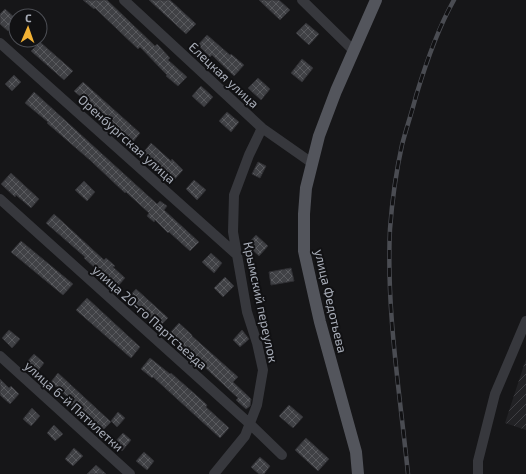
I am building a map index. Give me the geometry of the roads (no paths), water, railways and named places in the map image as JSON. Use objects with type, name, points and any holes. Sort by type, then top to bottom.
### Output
[{"type":"main road","name":"улица Федотьева","points":[[358,474],[356,452],[320,322],[304,251],[304,214],[306,188],[312,163],[336,90],[376,0]]},
{"type":"street","name":"Елецкая улица","points":[[124,0],[262,128],[312,163]]},
{"type":"street","points":[[302,0],[353,50]]},
{"type":"street","name":"Оренбургская улица","points":[[0,43],[236,254]]},
{"type":"street","name":"Крымский переулок","points":[[214,474],[245,436],[257,406],[263,370],[257,343],[247,312],[233,232],[234,195],[249,155],[262,128]]},
{"type":"street","name":"улица 20-го Партсъезда","points":[[0,199],[250,424],[282,455]]},
{"type":"street","points":[[478,474],[478,461],[495,394],[526,321]]},
{"type":"street","name":"улица 6-й Пятилетки","points":[[0,356],[130,474]]},
{"type":"railway","points":[[408,474],[390,290],[390,229],[394,187],[405,133],[420,84],[432,47],[454,0]]}]
